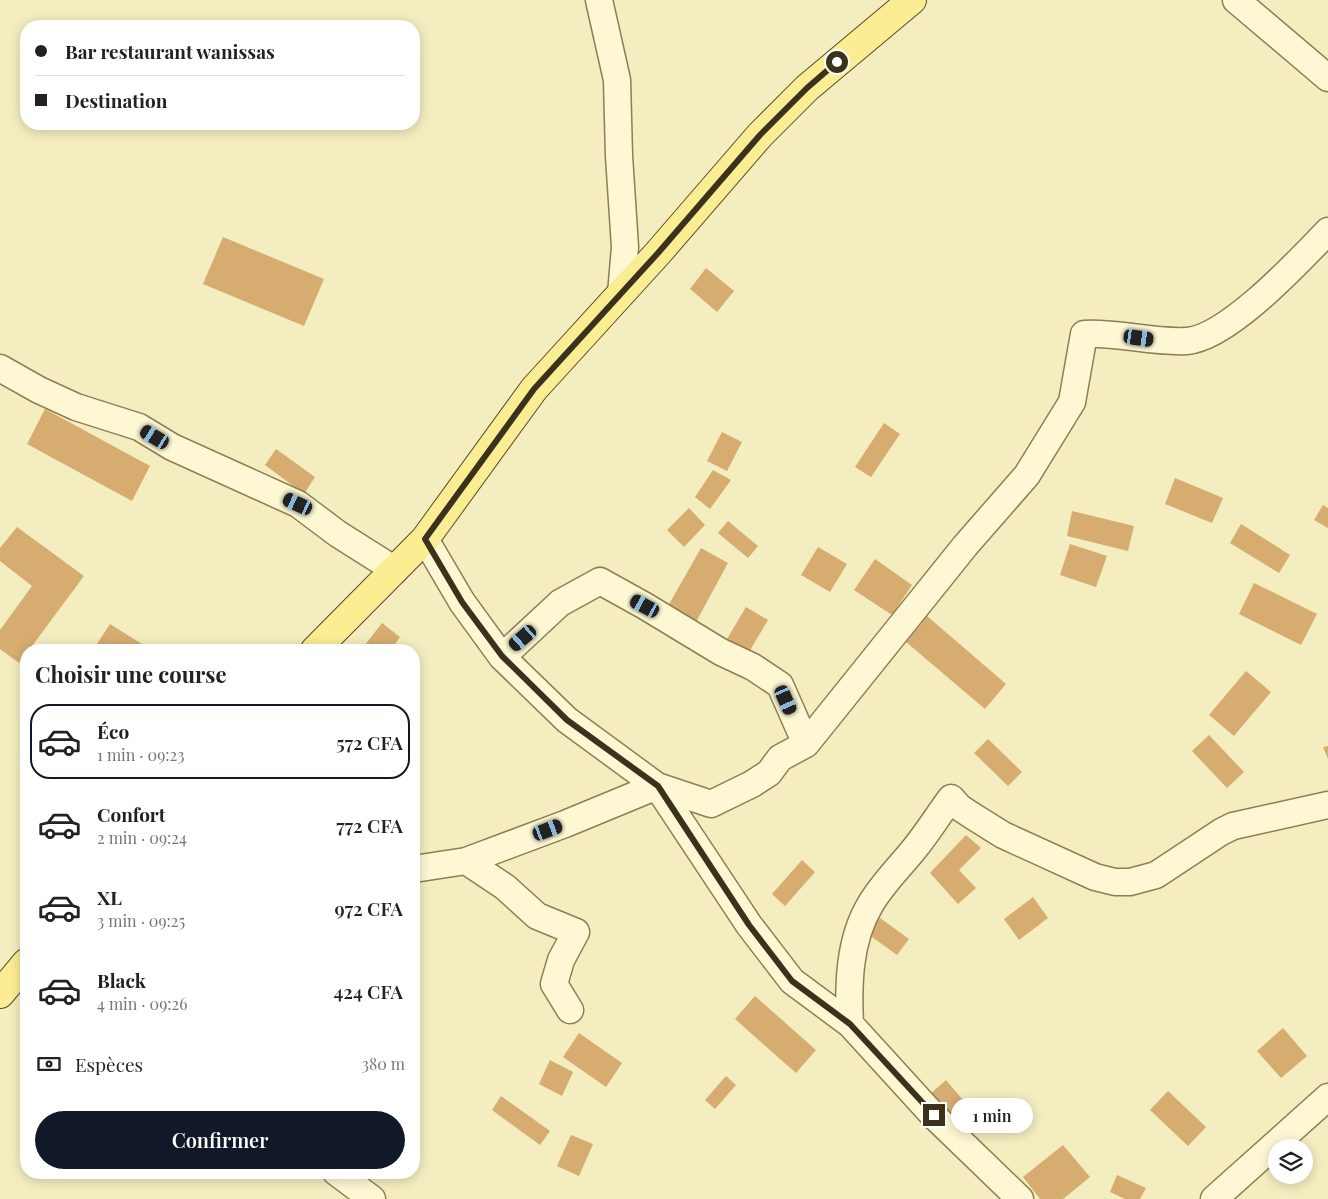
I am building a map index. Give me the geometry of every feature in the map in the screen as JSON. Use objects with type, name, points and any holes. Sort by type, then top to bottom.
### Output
[{"type":"main road","points":[[321,644],[425,539],[534,389],[621,294],[760,135],[807,88],[912,0]]},
{"type":"main road","points":[[0,994],[20,970]]},
{"type":"street","points":[[599,0],[617,80],[619,156],[625,248],[621,294]]},
{"type":"street","points":[[1236,0],[1328,78]]},
{"type":"street","points":[[425,539],[462,602],[502,656],[567,720],[658,786],[711,804],[752,784],[769,773],[780,758],[806,744],[965,546],[1027,475],[1072,402],[1084,334],[1100,333],[1159,341],[1189,341],[1199,338],[1241,313],[1262,296],[1328,231]]},
{"type":"street","points":[[0,368],[39,390],[76,407],[139,427],[172,447],[298,504],[338,534],[395,570]]},
{"type":"street","points":[[502,656],[560,604],[600,581],[780,685],[806,744]]},
{"type":"street","points":[[420,868],[466,861],[565,824],[658,786]]},
{"type":"street","points":[[658,786],[749,925],[792,981],[850,1024],[934,1115],[1020,1199]]},
{"type":"street","points":[[850,1024],[850,970],[863,920],[875,898],[916,847],[951,798],[971,815],[1003,834],[1095,877],[1115,882],[1130,882],[1156,875],[1233,826],[1328,805]]},
{"type":"street","points":[[466,861],[505,887],[537,916],[576,932],[561,960],[554,984],[570,1010]]},
{"type":"street","points":[[1214,1199],[1328,1097]]},
{"type":"street","points":[[345,1179],[372,1199]]},
{"type":"building","points":[[223,237],[324,279],[304,326],[203,284]]},
{"type":"building","points":[[706,268],[734,291],[717,312],[690,289]]},
{"type":"building","points":[[45,409],[150,466],[132,501],[27,444]]},
{"type":"building","points":[[884,423],[900,434],[871,477],[855,467]]},
{"type":"building","points":[[722,432],[742,442],[727,471],[707,461]]},
{"type":"building","points":[[276,449],[315,477],[304,494],[265,465]]},
{"type":"building","points":[[713,470],[731,480],[710,509],[695,497]]},
{"type":"building","points":[[1175,478],[1223,498],[1212,523],[1165,504]]},
{"type":"building","points":[[1323,505],[1328,508],[1328,528],[1314,520]]},
{"type":"building","points":[[689,508],[705,525],[684,547],[667,530]]},
{"type":"building","points":[[1072,511],[1134,526],[1128,551],[1067,536]]},
{"type":"building","points":[[728,521],[758,546],[748,558],[718,533]]},
{"type":"building","points":[[1241,524],[1290,555],[1279,573],[1230,543]]},
{"type":"building","points":[[17,527],[84,576],[33,644],[20,644],[19,663],[0,649],[0,630],[32,586],[0,561],[0,548]]},
{"type":"building","points":[[1070,544],[1107,556],[1096,587],[1060,575]]},
{"type":"building","points":[[818,547],[847,564],[830,592],[801,575]]},
{"type":"building","points":[[701,548],[728,563],[696,622],[668,606]]},
{"type":"building","points":[[875,559],[912,585],[892,615],[854,590]]},
{"type":"building","points":[[1254,583],[1317,614],[1301,645],[1239,614]]},
{"type":"building","points":[[746,607],[768,620],[749,652],[727,639]]},
{"type":"building","points":[[927,616],[1006,684],[985,709],[906,642]]},
{"type":"building","points":[[382,623],[400,637],[395,644],[366,644]]},
{"type":"building","points":[[110,624],[142,644],[97,644]]},
{"type":"building","points":[[1246,671],[1271,692],[1234,736],[1209,715]]},
{"type":"building","points":[[1209,735],[1244,772],[1227,788],[1192,751]]},
{"type":"building","points":[[988,739],[1022,772],[1008,786],[974,753]]},
{"type":"building","points":[[1328,746],[1328,759],[1323,747]]},
{"type":"building","points":[[966,835],[981,848],[959,870],[976,888],[958,904],[930,873]]},
{"type":"building","points":[[802,860],[815,872],[785,906],[772,894]]},
{"type":"building","points":[[1033,897],[1048,918],[1019,940],[1004,919]]},
{"type":"building","points":[[880,918],[909,939],[897,955],[868,934]]},
{"type":"building","points":[[755,996],[816,1050],[796,1073],[735,1019]]},
{"type":"building","points":[[1283,1028],[1307,1056],[1281,1078],[1257,1051]]},
{"type":"building","points":[[579,1033],[622,1063],[606,1087],[563,1057]]},
{"type":"building","points":[[550,1060],[573,1072],[562,1096],[539,1084]]},
{"type":"building","points":[[726,1076],[736,1085],[715,1109],[705,1100]]},
{"type":"building","points":[[946,1080],[974,1113],[958,1127],[930,1094]]},
{"type":"building","points":[[1168,1091],[1206,1127],[1188,1146],[1150,1110]]},
{"type":"building","points":[[501,1096],[550,1131],[540,1145],[492,1110]]},
{"type":"building","points":[[571,1135],[593,1144],[579,1176],[557,1166]]},
{"type":"building","points":[[1063,1145],[1090,1177],[1063,1199],[1040,1199],[1023,1177]]},
{"type":"building","points":[[1117,1175],[1146,1188],[1140,1199],[1125,1199],[1110,1192]]},
{"type":"route","points":[[837,62],[807,88],[760,135],[658,253],[534,389],[425,539],[462,602],[502,656],[567,720],[658,786],[749,925],[792,981],[850,1024],[934,1115]]}]
